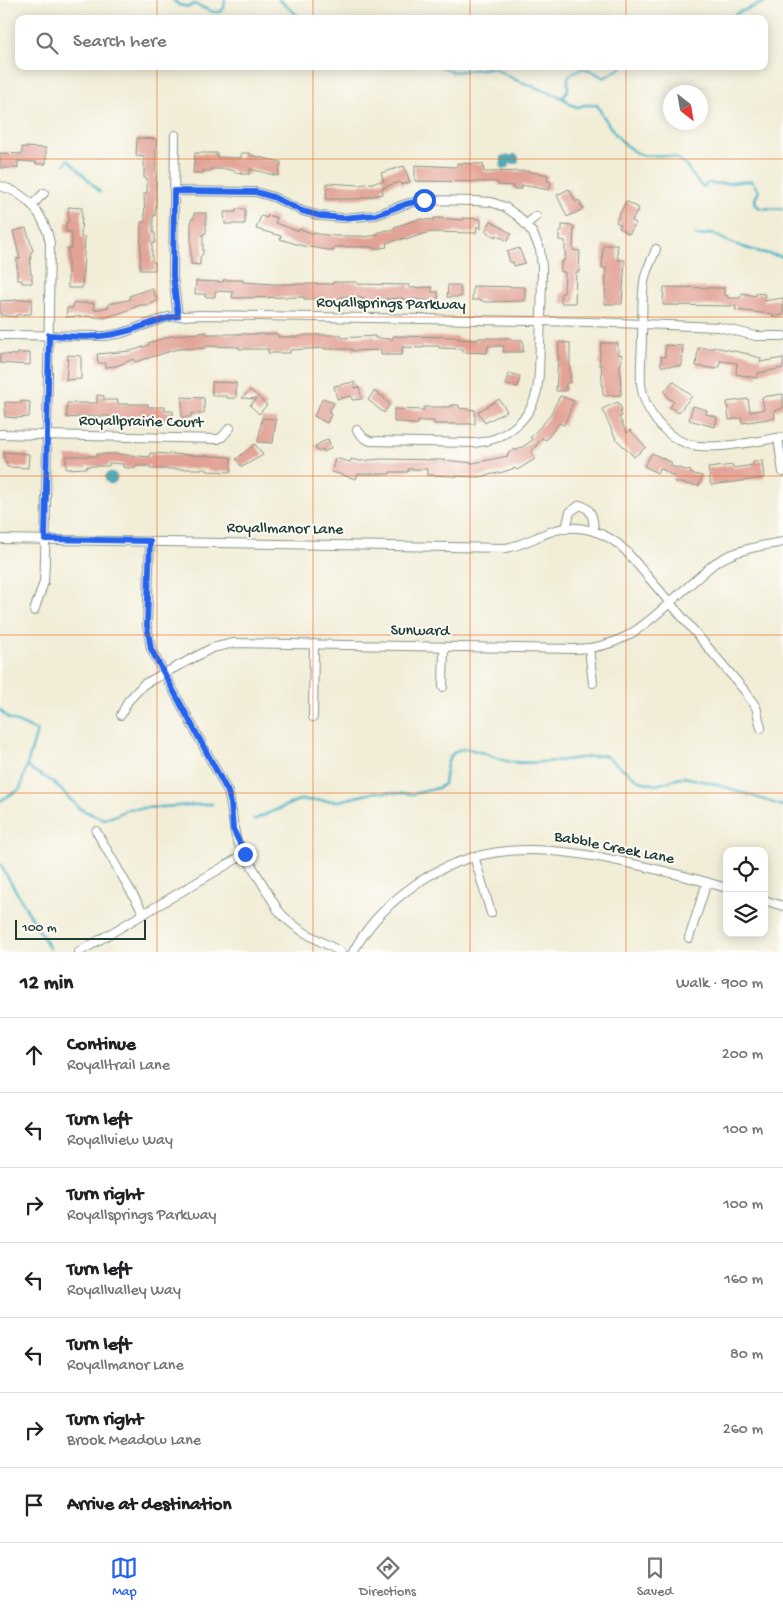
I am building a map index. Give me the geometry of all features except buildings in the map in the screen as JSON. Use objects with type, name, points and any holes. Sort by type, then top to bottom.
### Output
[{"type":"street","points":[[175,135],[173,276],[178,316]]},
{"type":"street","points":[[0,186],[16,192],[39,212],[50,241],[44,582],[34,610]]},
{"type":"street","points":[[174,191],[256,192],[308,212],[328,217],[347,218],[382,213],[406,204],[424,200],[484,201],[504,208],[519,217],[526,225],[535,237],[541,254],[541,322],[538,382],[530,409],[522,420],[506,433],[494,439],[474,443],[370,441],[364,438],[357,430]]},
{"type":"street","points":[[32,205],[44,193]]},
{"type":"street","points":[[526,225],[536,216]]},
{"type":"street","points":[[656,249],[645,278],[641,366],[643,395],[653,416],[668,432],[684,442],[706,446],[781,437],[783,472]]},
{"type":"street","name":"Royallsprings Parkway","points":[[0,334],[106,336],[122,333],[157,320],[178,316],[217,315],[720,327],[762,336],[783,336]]},
{"type":"street","name":"Royallprairie Court","points":[[0,434],[218,439],[230,428]]},
{"type":"street","points":[[566,528],[570,512],[574,507],[580,505],[590,511],[593,517],[594,530]]},
{"type":"street","name":"Royallmanor Lane","points":[[0,538],[506,548],[524,544],[551,532],[566,528],[594,530],[621,546],[749,696],[758,712],[762,728]]},
{"type":"street","points":[[150,541],[148,638],[156,661],[228,792],[233,829],[245,854],[284,917],[299,929],[341,952]]},
{"type":"street","name":"Sunward","points":[[120,715],[128,701],[144,684],[222,644],[589,648],[612,644],[632,634],[715,563],[733,553],[783,542]]},
{"type":"street","points":[[313,717],[314,644]]},
{"type":"street","points":[[444,647],[444,687]]},
{"type":"street","points":[[589,648],[593,683]]},
{"type":"street","points":[[96,831],[144,914]]},
{"type":"street","name":"Babble Creek Lane","points":[[353,952],[363,934],[390,904],[414,885],[438,870],[474,856],[538,849],[582,853],[647,867],[723,887]]},
{"type":"street","points":[[79,952],[245,854]]},
{"type":"street","points":[[474,856],[491,913]]},
{"type":"street","points":[[689,938],[707,882]]},
{"type":"street","points":[[768,901],[783,906]]},
{"type":"water","points":[[514,154],[518,156],[518,163],[509,163],[508,167],[503,169],[501,167],[502,156],[514,156]]},
{"type":"water","points":[[111,472],[117,478],[111,484],[105,478]]},
{"type":"waterway","points":[[173,0],[179,5],[189,7],[194,4],[213,12],[220,12],[224,8],[225,0]]},
{"type":"waterway","points":[[279,0],[297,15]]},
{"type":"waterway","points":[[735,15],[771,0]]},
{"type":"waterway","points":[[339,70],[344,70]]},
{"type":"waterway","points":[[448,70],[452,72],[472,70]]},
{"type":"waterway","points":[[497,70],[516,80],[563,98],[577,107],[597,105],[616,134],[629,147],[643,155],[674,157],[678,159],[686,165],[703,187],[708,183],[719,184],[751,181],[759,191],[755,199],[756,205],[760,208],[783,209]]},
{"type":"waterway","points":[[563,98],[568,90],[568,77],[578,70]]},
{"type":"waterway","points":[[590,70],[604,78],[617,70]]},
{"type":"waterway","points":[[68,159],[100,192]]},
{"type":"waterway","points":[[65,164],[68,160]]},
{"type":"waterway","points":[[695,235],[701,236],[712,233],[728,242],[783,257]]},
{"type":"waterway","points":[[0,710],[8,718],[37,731],[20,789],[0,801]]},
{"type":"waterway","points":[[253,820],[299,800],[339,801],[376,792],[413,794],[438,788],[444,784],[449,759],[455,752],[461,749],[475,750],[505,761],[522,763],[604,755],[640,781],[656,785],[684,777],[719,785],[783,806]]},
{"type":"waterway","points":[[27,767],[53,782],[80,809],[103,819],[128,809],[212,804]]},
{"type":"waterway","points":[[0,864],[50,949]]},
{"type":"route","points":[[245,854],[237,841],[233,829],[228,792],[151,649],[147,625],[150,541],[45,539],[49,335],[106,336],[122,333],[157,320],[178,316],[174,293],[172,249],[174,191],[256,192],[273,197],[302,211],[321,216],[343,218],[376,215],[406,204],[424,200]]}]
